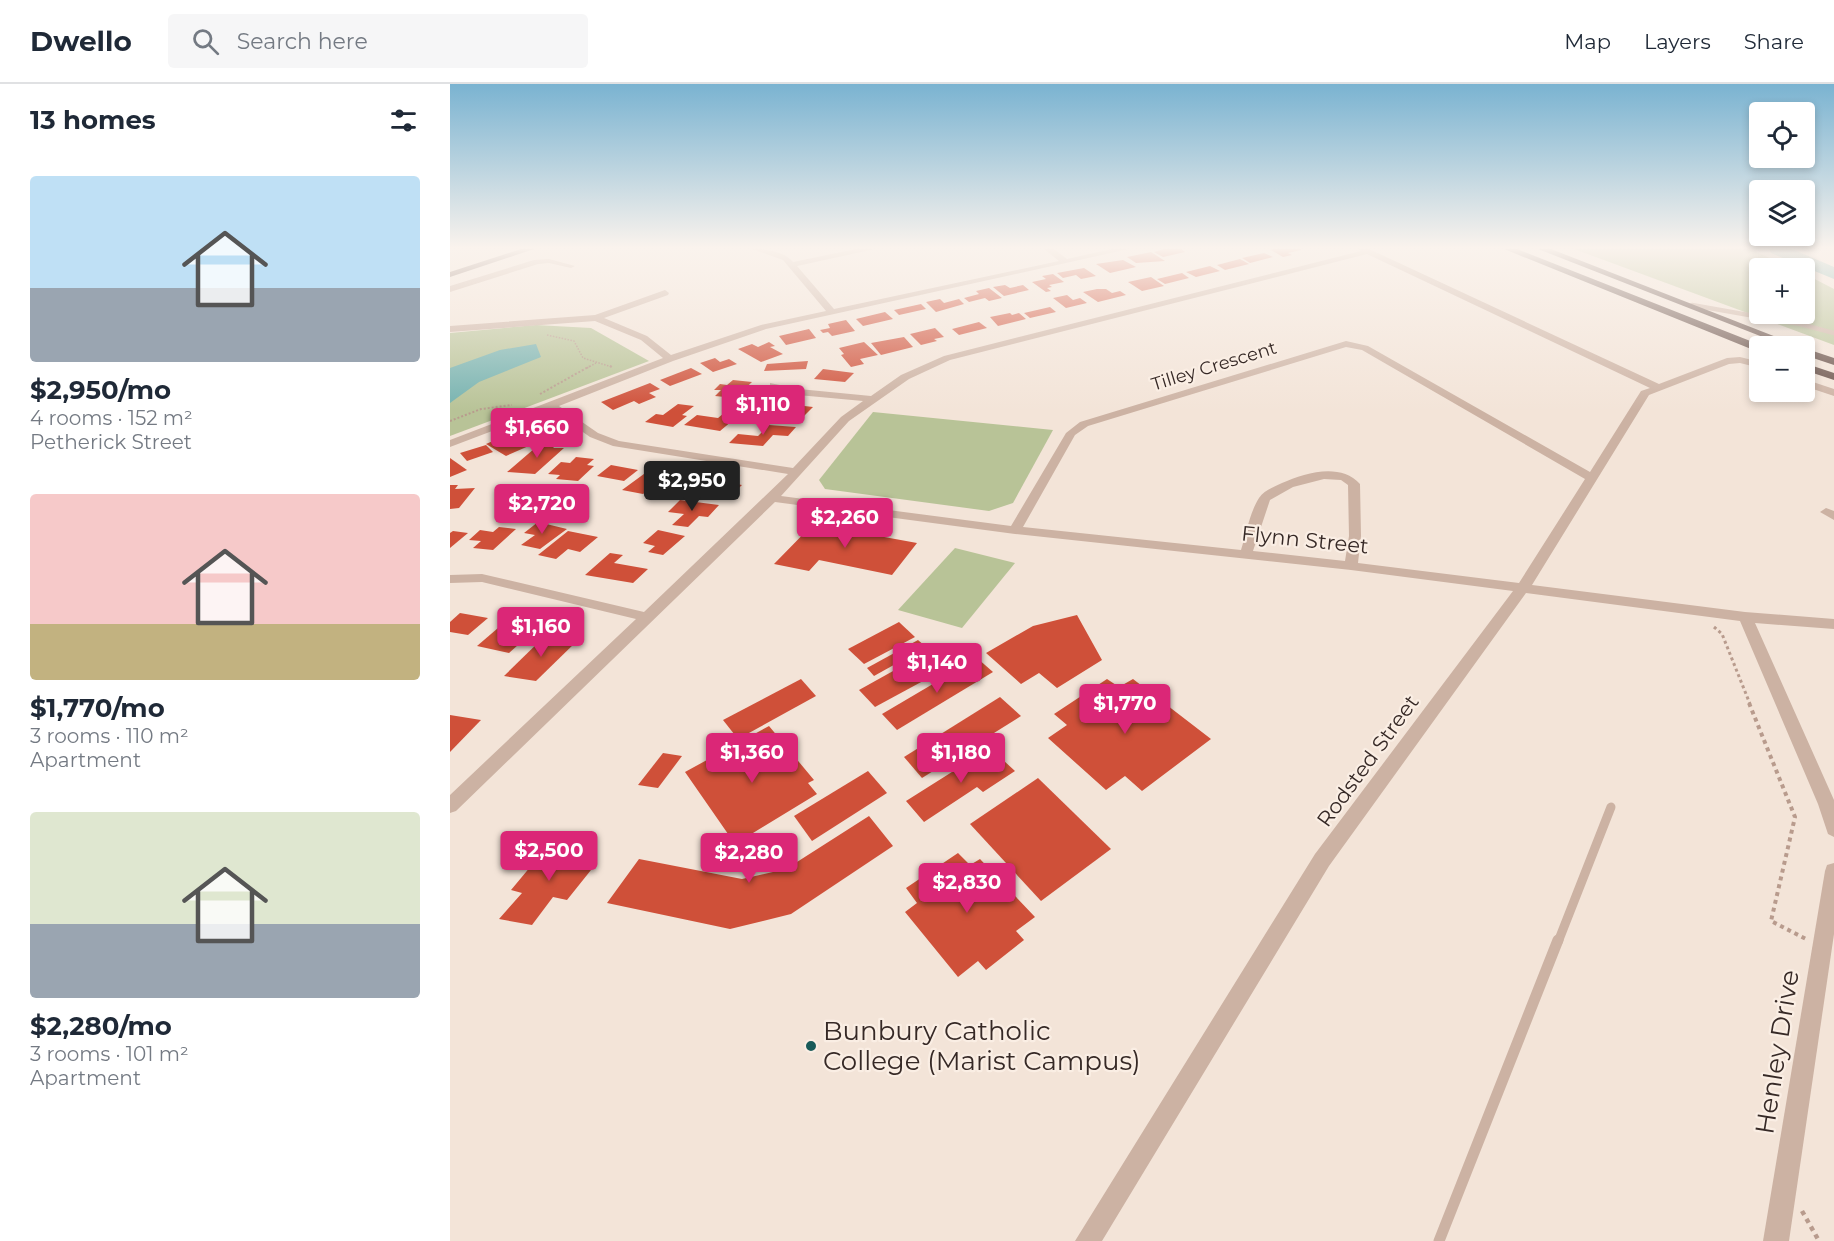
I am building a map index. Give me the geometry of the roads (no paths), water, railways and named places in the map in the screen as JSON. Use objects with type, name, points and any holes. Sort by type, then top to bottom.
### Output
[{"type":"highway","points":[[1644,303],[1749,345]]},
{"type":"highway","points":[[1681,303],[1768,336]]},
{"type":"highway","points":[[1815,355],[1834,362]]},
{"type":"highway","points":[[1815,370],[1834,377]]},
{"type":"street","points":[[450,329],[596,318],[641,303]]},
{"type":"street","points":[[824,303],[832,313]]},
{"type":"street","points":[[450,444],[670,359],[764,327],[878,303]]},
{"type":"street","points":[[450,806],[646,616],[772,498],[845,419],[870,399],[916,371],[957,354],[1159,303]]},
{"type":"street","points":[[1477,303],[1657,387]]},
{"type":"street","points":[[596,318],[644,338],[670,359]]},
{"type":"street","name":"Tilley Crescent","points":[[1015,530],[1071,433],[1084,424],[1346,344],[1365,348],[1591,477]]},
{"type":"street","name":"Rodsted Street","points":[[1088,1241],[1322,860],[1523,588],[1646,393],[1732,360],[1749,362]]},
{"type":"street","points":[[774,385],[798,392],[870,399]]},
{"type":"street","points":[[1815,386],[1834,393]]},
{"type":"street","points":[[551,405],[594,435],[617,444],[796,472]]},
{"type":"street","points":[[1246,554],[1264,499],[1269,494],[1319,475],[1337,475],[1354,484],[1355,536],[1351,566]]},
{"type":"street","name":"Flynn Street","points":[[772,498],[1015,530],[1351,566],[1745,617],[1834,624]]},
{"type":"street","points":[[450,579],[482,578],[646,616]]},
{"type":"street","points":[[1745,617],[1827,804],[1834,829]]},
{"type":"street","name":"Henley Drive","points":[[1776,1241],[1833,879]]},
{"type":"lane","points":[[1681,303],[1834,333]]},
{"type":"lane","points":[[1439,1241],[1611,807]]},
{"type":"water","points":[[536,344],[541,357],[479,382],[450,403],[450,368],[500,350]]},
{"type":"place","name":"Bunbury Catholic College (Marist Campus)","points":[[811,1046]]}]
